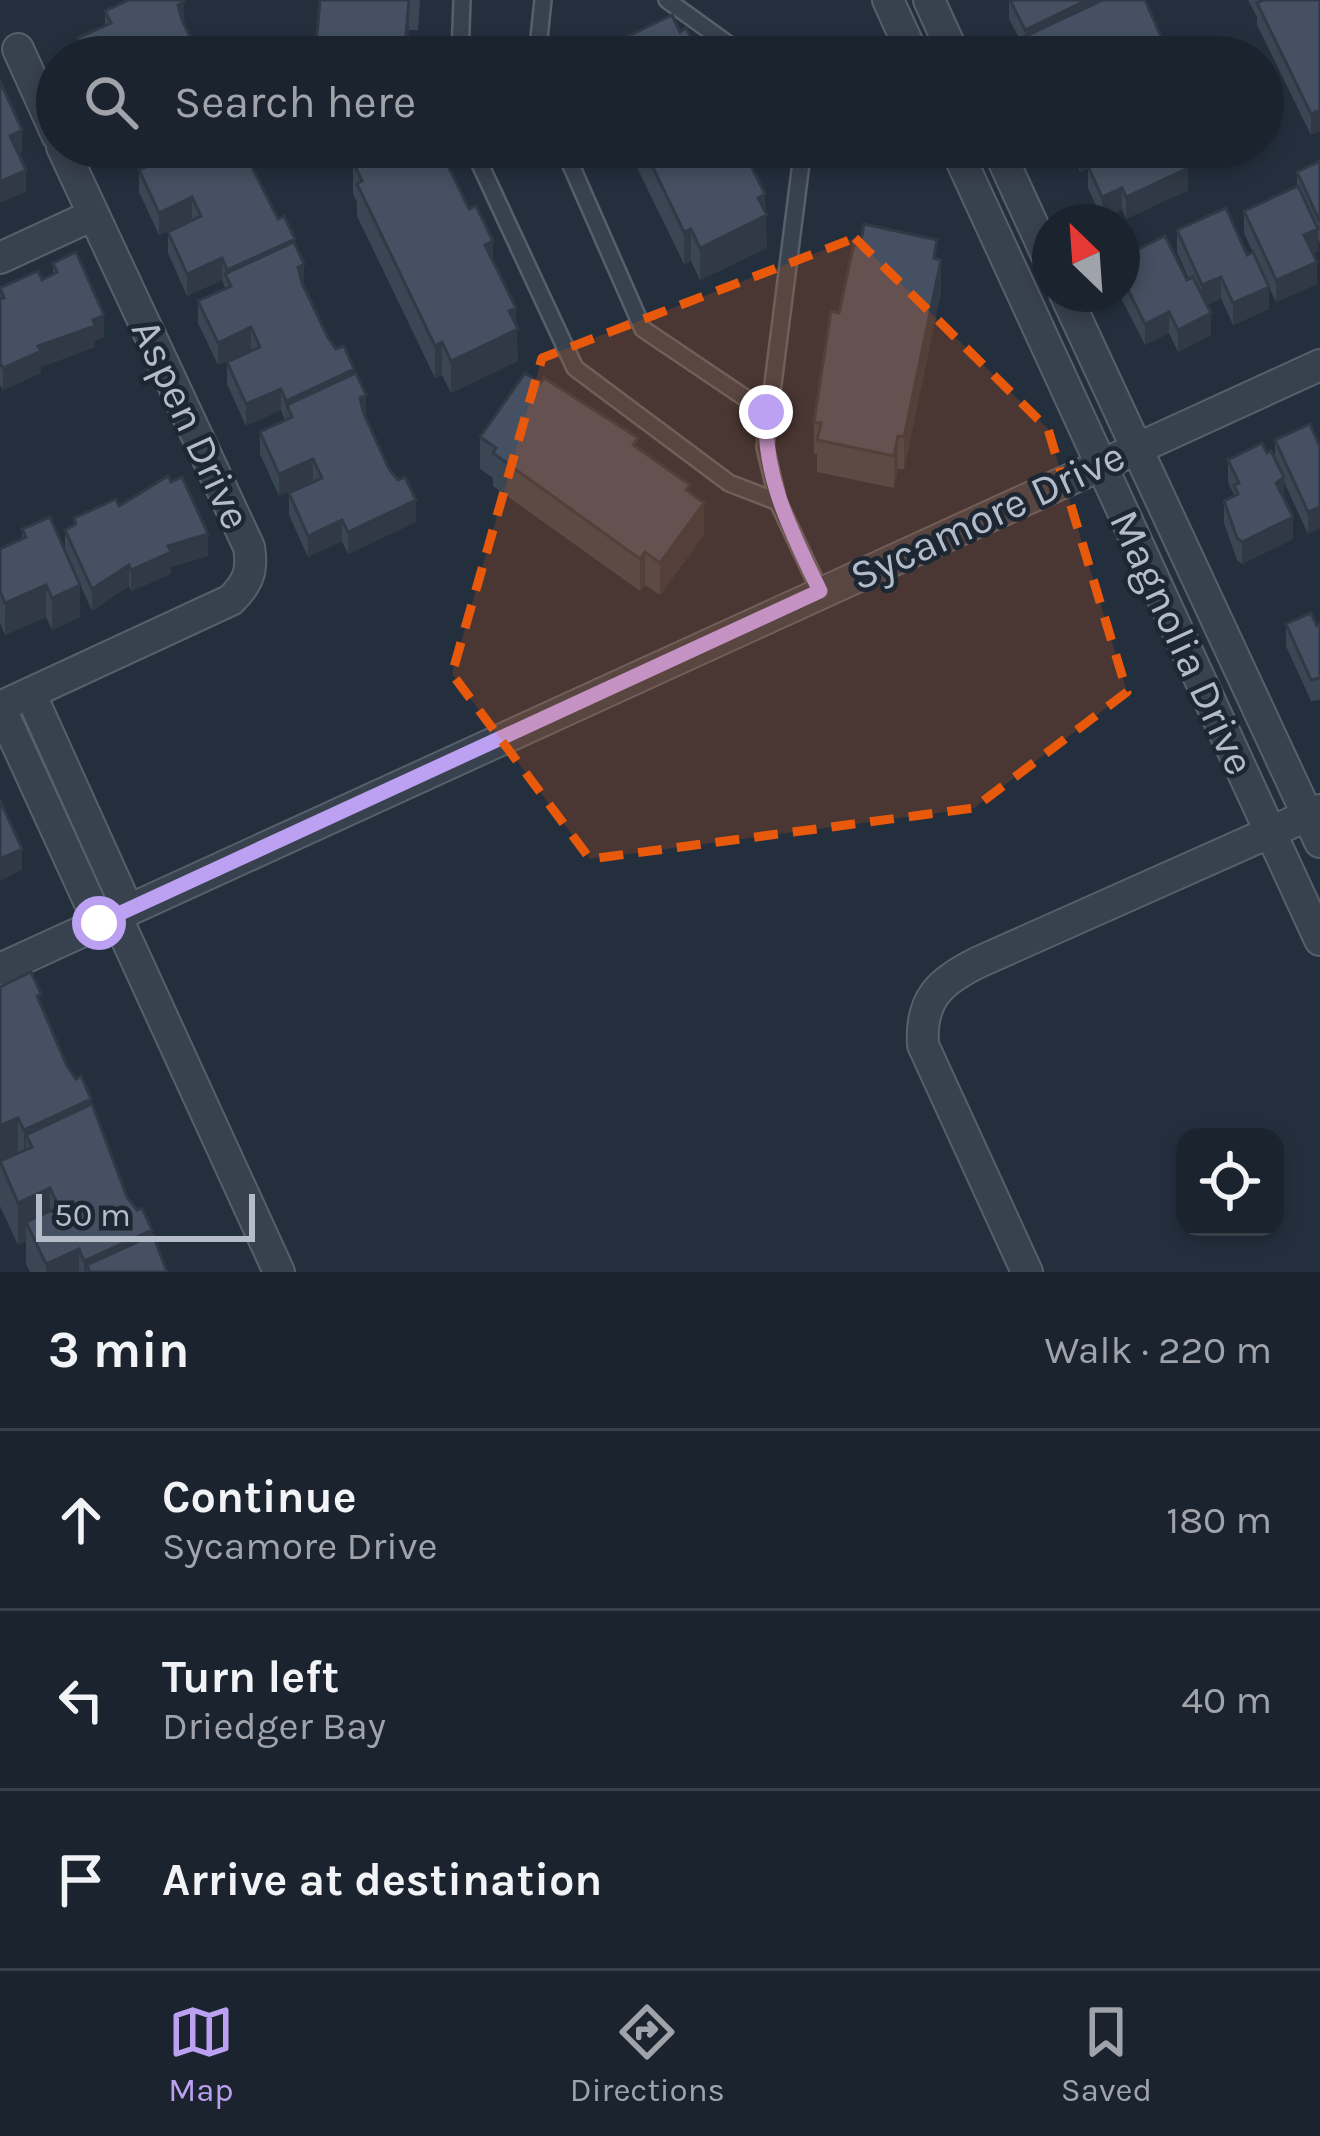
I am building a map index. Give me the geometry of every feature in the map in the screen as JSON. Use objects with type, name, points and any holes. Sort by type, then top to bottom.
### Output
[{"type":"street","points":[[888,0],[919,36]]},
{"type":"street","points":[[929,0],[933,36]]},
{"type":"street","points":[[18,49],[36,89]]},
{"type":"street","name":"Aspen Drive","points":[[0,707],[231,600],[246,585],[252,565],[249,547],[184,401],[72,168]]},
{"type":"street","name":"Magnolia Drive","points":[[966,168],[1320,940]]},
{"type":"street","points":[[1007,168],[1032,223]]},
{"type":"street","points":[[0,258],[93,215]]},
{"type":"street","name":"Magnolia Drive","points":[[1073,312],[1316,822]]},
{"type":"street","name":"Sycamore Drive","points":[[0,969],[1320,365]]},
{"type":"street","points":[[30,694],[114,916]]},
{"type":"street","points":[[0,707],[114,916],[279,1272]]},
{"type":"street","points":[[1028,1272],[923,1045],[921,1022],[928,999],[945,979],[979,962],[1270,832],[1316,822]]},
{"type":"lane","points":[[461,36],[462,0]]},
{"type":"lane","points":[[539,36],[543,0]]},
{"type":"lane","points":[[667,0],[717,36]]},
{"type":"lane","points":[[482,168],[575,368],[729,483],[778,502]]},
{"type":"lane","points":[[572,168],[644,329],[766,412]]},
{"type":"lane","points":[[800,168],[764,447],[778,502],[820,591]]},
{"type":"highlighted area","points":[[855,238],[1048,429],[1127,692],[974,808],[590,859],[452,674],[542,358]]},
{"type":"building","points":[[129,0],[183,0],[178,5],[190,36],[82,36],[111,23],[105,11]]},
{"type":"building","points":[[320,0],[409,0],[406,36],[317,36]]},
{"type":"building","points":[[1010,0],[1087,0],[1025,30]]},
{"type":"building","points":[[1103,0],[1145,0],[1161,36],[1026,36]]},
{"type":"building","points":[[1320,0],[1320,110],[1311,114],[1284,58],[1284,36],[1273,36],[1257,3]]},
{"type":"building","points":[[672,15],[680,32],[686,28],[690,36],[629,36]]},
{"type":"building","points":[[0,81],[22,130],[10,136],[26,170],[0,182]]},
{"type":"building","points":[[1320,161],[1320,222],[1297,172]]},
{"type":"building","points":[[252,168],[278,219],[284,216],[295,239],[227,270],[222,258],[187,274],[168,232],[201,216],[192,197],[159,213],[139,170]]},
{"type":"building","points":[[356,168],[449,168],[469,209],[476,206],[493,241],[485,245],[516,308],[509,311],[518,329],[451,361],[442,342],[435,346],[357,184],[362,181]]},
{"type":"building","points":[[653,168],[752,168],[765,194],[758,198],[767,215],[700,248],[691,229],[684,232]]},
{"type":"building","points":[[1089,168],[1188,168],[1126,197],[1122,188],[1102,197]]},
{"type":"building","points":[[1298,186],[1318,229],[1304,235],[1317,262],[1276,280],[1244,211]]},
{"type":"building","points":[[1226,208],[1247,255],[1253,252],[1269,287],[1233,303],[1221,277],[1202,285],[1177,230]]},
{"type":"building","points":[[864,224],[937,240],[934,258],[941,260],[904,437],[898,436],[894,456],[817,440],[821,423],[814,422],[831,311],[839,313],[854,244],[860,246]]},
{"type":"building","points":[[1165,236],[1187,280],[1193,277],[1211,313],[1178,330],[1169,312],[1145,324],[1139,312],[1140,248]]},
{"type":"building","points":[[294,242],[304,264],[298,267],[302,283],[328,338],[336,349],[344,346],[354,369],[286,401],[281,389],[246,404],[227,362],[260,347],[251,327],[218,343],[198,301],[231,286],[225,274]]},
{"type":"building","points":[[76,252],[104,315],[93,320],[95,326],[38,346],[41,351],[3,368],[0,299],[4,298],[0,288],[38,271],[42,280],[57,272],[53,263]]},
{"type":"building","points":[[356,373],[366,395],[360,398],[364,414],[389,469],[398,480],[405,477],[416,500],[348,532],[342,520],[308,536],[289,493],[322,478],[313,459],[279,474],[260,432],[292,417],[287,405]]},
{"type":"building","points":[[525,373],[540,383],[544,378],[638,438],[633,445],[690,485],[686,490],[704,503],[660,563],[645,552],[640,559],[493,453],[496,448],[480,437]]},
{"type":"building","points":[[1310,424],[1320,447],[1320,507],[1308,512],[1275,440]]},
{"type":"building","points":[[1262,443],[1284,477],[1276,483],[1293,517],[1242,542],[1224,501],[1238,494],[1234,485],[1239,483],[1228,460]]},
{"type":"building","points":[[168,476],[171,482],[182,477],[208,534],[168,546],[171,552],[131,570],[129,565],[92,589],[65,530],[76,524],[74,518],[116,499],[119,506]]},
{"type":"building","points":[[50,517],[80,585],[52,598],[46,585],[5,603],[0,591],[0,549],[26,537],[22,529]]},
{"type":"building","points":[[1311,613],[1320,624],[1320,678],[1311,680],[1286,624]]},
{"type":"building","points":[[0,800],[22,849],[0,859]]},
{"type":"building","points":[[31,972],[67,1066],[76,1079],[81,1076],[91,1099],[24,1130],[18,1118],[0,1126],[0,987]]},
{"type":"building","points":[[92,1104],[127,1197],[137,1210],[142,1208],[152,1230],[84,1261],[79,1249],[46,1264],[26,1222],[59,1207],[50,1188],[18,1203],[0,1161],[32,1147],[26,1135]]},
{"type":"building","points":[[153,1235],[167,1272],[90,1272],[87,1265]]},
{"type":"route","points":[[99,923],[820,591],[778,502],[764,447],[766,412]]}]
